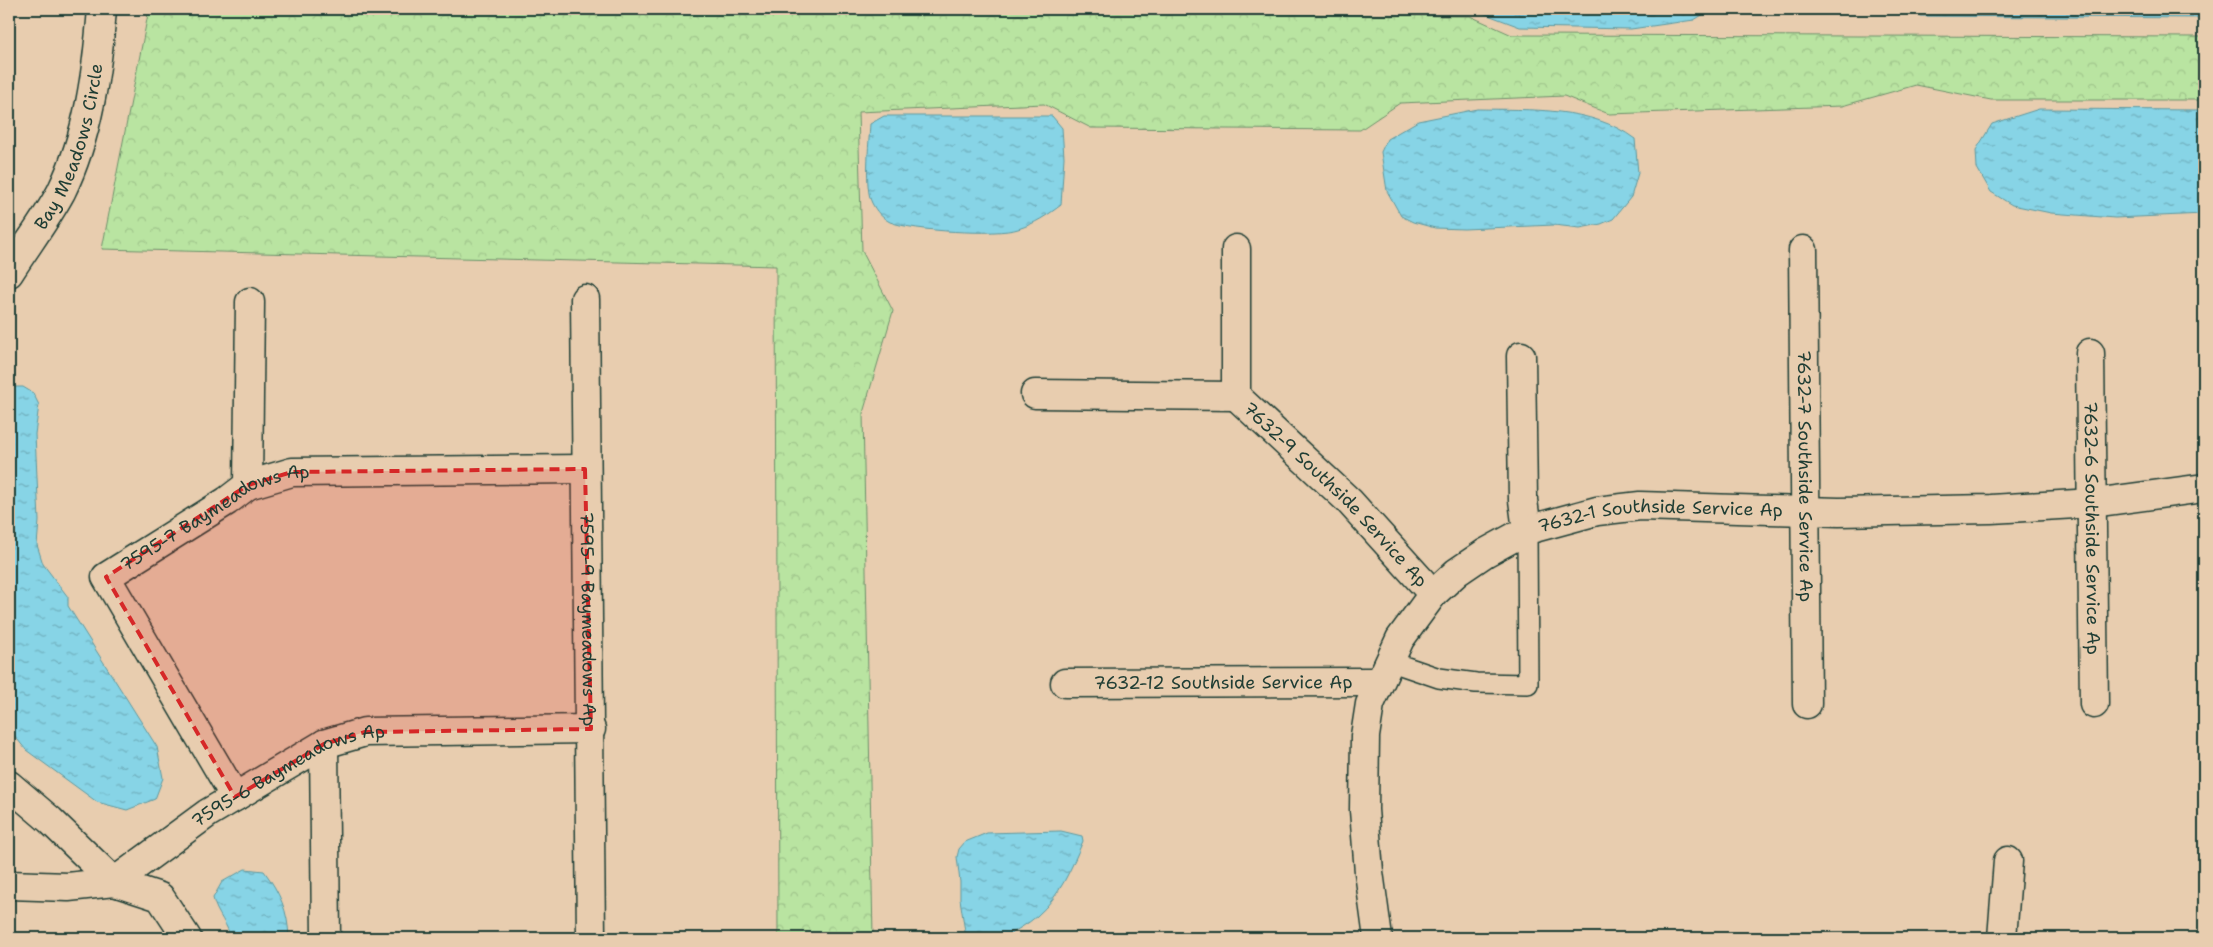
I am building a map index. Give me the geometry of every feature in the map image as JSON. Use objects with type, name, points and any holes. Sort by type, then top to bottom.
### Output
[{"type":"street","name":"Bay Meadows Circle","points":[[9,273],[60,192],[75,158],[84,128],[97,66],[102,9]]},
{"type":"street","points":[[1035,394],[1236,396],[1236,249]]},
{"type":"street","name":"7632-7 Southside Service Ap","points":[[1803,250],[1808,704]]},
{"type":"street","name":"7595-9 Baymeadows Ap","points":[[585,300],[585,469],[591,729],[591,938]]},
{"type":"street","points":[[248,485],[250,302]]},
{"type":"street","name":"7632-6 Southside Service Ap","points":[[2090,353],[2094,704]]},
{"type":"street","points":[[1521,356],[1523,500],[1527,530]]},
{"type":"street","name":"7632-9 Southside Service Ap","points":[[1236,396],[1349,502],[1432,594]]},
{"type":"street","name":"7595-7 Baymeadows Ap","points":[[235,797],[106,577],[227,502],[248,485],[292,472],[585,469]]},
{"type":"street","name":"7632-1 Southside Service Ap","points":[[1378,938],[1369,872],[1364,810],[1365,736],[1370,704],[1400,639],[1432,594],[1457,572],[1485,553],[1527,530],[1597,511],[1640,506],[1839,512],[1991,509],[2093,503],[2204,488]]},
{"type":"street","name":"7632-12 Southside Service Ap","points":[[1065,683],[1384,672]]},
{"type":"street","name":"7595-6 Baymeadows Ap","points":[[114,882],[208,813],[324,744],[365,732],[591,729]]},
{"type":"street","points":[[324,744],[326,938]]},
{"type":"street","points":[[9,785],[50,820],[114,882]]},
{"type":"street","points":[[2002,938],[2008,862]]},
{"type":"street","points":[[9,884],[68,887],[114,882],[160,897],[187,938]]},
{"type":"lane","points":[[1384,672],[1476,683],[1528,684],[1527,530]]},
{"type":"highlighted area","points":[[585,469],[591,729],[365,732],[324,744],[235,797],[106,577],[248,485],[292,472]]},
{"type":"green space","points":[[149,9],[833,9],[1470,16],[1512,35],[2204,37],[2204,100],[1991,100],[1916,85],[1842,106],[1609,114],[1564,96],[1400,103],[1360,130],[1091,128],[1044,104],[858,112],[862,251],[893,311],[863,413],[873,938],[778,938],[776,266],[102,249]]},
{"type":"water","points":[[1472,9],[1712,9],[1694,20],[1631,29],[1520,27]]},
{"type":"water","points":[[1916,9],[2204,9],[2204,18],[1920,16]]},
{"type":"water","points":[[1477,109],[1559,112],[1580,115],[1618,128],[1635,139],[1638,173],[1631,197],[1613,219],[1601,224],[1580,228],[1554,225],[1464,229],[1435,228],[1413,222],[1401,216],[1387,191],[1381,152],[1387,139],[1418,121]]},
{"type":"water","points":[[2039,109],[2204,110],[2204,214],[2115,218],[2051,213],[2012,205],[1991,192],[1977,168],[1976,150],[1992,124]]},
{"type":"water","points":[[884,116],[1052,116],[1062,128],[1064,157],[1061,205],[1035,222],[1007,231],[935,230],[890,222],[877,211],[868,187],[870,124]]},
{"type":"water","points":[[9,387],[23,387],[33,393],[39,405],[35,434],[39,521],[37,545],[43,564],[68,597],[68,606],[157,747],[163,778],[155,799],[127,810],[97,802],[26,750],[9,729]]},
{"type":"water","points":[[1061,831],[1082,836],[1083,841],[1064,882],[1045,908],[1033,919],[1005,938],[966,938],[960,899],[957,857],[959,849],[965,842],[987,833]]},
{"type":"water","points":[[245,869],[264,871],[270,879],[285,911],[289,938],[230,938],[228,929],[213,898],[222,882]]}]
